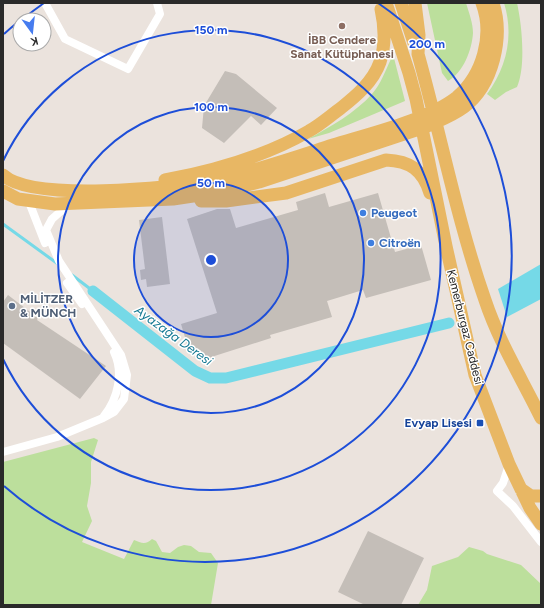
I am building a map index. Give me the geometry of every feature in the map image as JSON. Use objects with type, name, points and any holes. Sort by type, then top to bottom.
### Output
[{"type":"main road","points":[[114,190],[174,178],[248,159],[274,149],[310,130],[352,99],[366,86],[377,69],[384,50],[385,35],[379,3]]},
{"type":"main road","name":"Kemerburgaz Caddesi","points":[[386,3],[416,99],[439,214],[475,375],[509,464],[541,524]]},
{"type":"main road","name":"Kemerburgaz Caddesi","points":[[401,3],[426,80],[470,253],[485,301],[519,378],[541,418]]},
{"type":"main road","points":[[415,3],[419,35],[418,54]]},
{"type":"main road","points":[[3,176],[27,186],[70,191],[114,190],[182,185],[256,170],[376,133],[439,108],[456,97],[466,88],[477,72],[486,40],[486,15],[482,3]]},
{"type":"main road","points":[[3,191],[18,199],[29,202],[69,204],[173,199],[213,193],[259,182],[397,137],[446,118],[464,107],[482,86],[490,67],[497,37],[497,24],[493,3]]},
{"type":"main road","points":[[173,199],[226,201],[286,193],[386,160],[408,164],[420,171],[427,182],[439,214]]},
{"type":"main road","points":[[521,488],[531,496],[541,496]]},
{"type":"street","points":[[45,3],[65,39],[128,69],[160,14],[157,3]]},
{"type":"street","points":[[3,452],[57,437],[103,418],[113,403],[118,383],[118,361],[113,350],[76,291],[56,266],[49,246],[29,202]]},
{"type":"street","points":[[49,246],[46,230],[48,224],[69,204]]},
{"type":"street","points":[[509,464],[503,483],[497,491],[513,506],[541,542]]},
{"type":"green space","points":[[427,3],[466,3],[471,18],[473,33],[469,54],[458,73],[448,81],[442,73]]},
{"type":"green space","points":[[504,3],[517,3],[522,34],[522,69],[517,87],[506,92],[495,100],[487,94],[500,73],[507,50],[508,27]]},
{"type":"green space","points":[[394,58],[405,101],[329,133],[308,139],[342,119],[365,101],[378,86],[391,59]]},
{"type":"green space","points":[[94,438],[98,440],[91,462],[91,483],[87,506],[92,521],[82,542],[124,559],[134,540],[143,543],[152,539],[156,541],[162,552],[170,553],[178,547],[184,545],[191,546],[199,552],[211,553],[218,563],[211,605],[3,605],[3,462]]},
{"type":"green space","points":[[469,547],[521,565],[541,584],[541,605],[418,605],[427,590],[432,566],[458,557]]},
{"type":"water","points":[[541,264],[541,299],[507,317],[498,289]]},
{"type":"building","points":[[225,71],[236,74],[277,108],[261,125],[251,116],[224,143],[202,128],[204,106]]},
{"type":"building","points":[[325,193],[329,207],[378,193],[395,252],[421,245],[431,280],[366,298],[363,290],[327,301],[332,317],[270,335],[271,338],[202,360],[187,344],[181,324],[217,313],[187,219],[217,209],[230,209],[236,228],[298,210],[296,202]]},
{"type":"building","points":[[162,217],[170,284],[147,287],[146,279],[141,280],[140,270],[145,269],[139,220]]},
{"type":"building","points":[[8,295],[38,318],[37,320],[106,366],[80,399],[3,343],[3,302]]},
{"type":"building","points":[[368,531],[424,558],[401,605],[365,605],[338,592]]},
{"type":"waterway","name":"Ayazağa Deresi","points":[[3,224],[58,264]]},
{"type":"waterway","name":"Ayazağa Deresi","points":[[72,275],[93,291]]},
{"type":"waterway","name":"Ayazağa Deresi","points":[[93,291],[195,371],[210,378],[226,378],[449,323]]},
{"type":"place","name":"İBB Cendere Sanat Kütüphanesi","points":[[342,26]]},
{"type":"place","name":"Peugeot","points":[[363,213]]},
{"type":"place","name":"Citroën","points":[[371,243]]},
{"type":"place","name":"MİLİTZER & MÜNCH","points":[[12,306]]},
{"type":"place","name":"Evyap Lisesi","points":[[480,423]]}]
